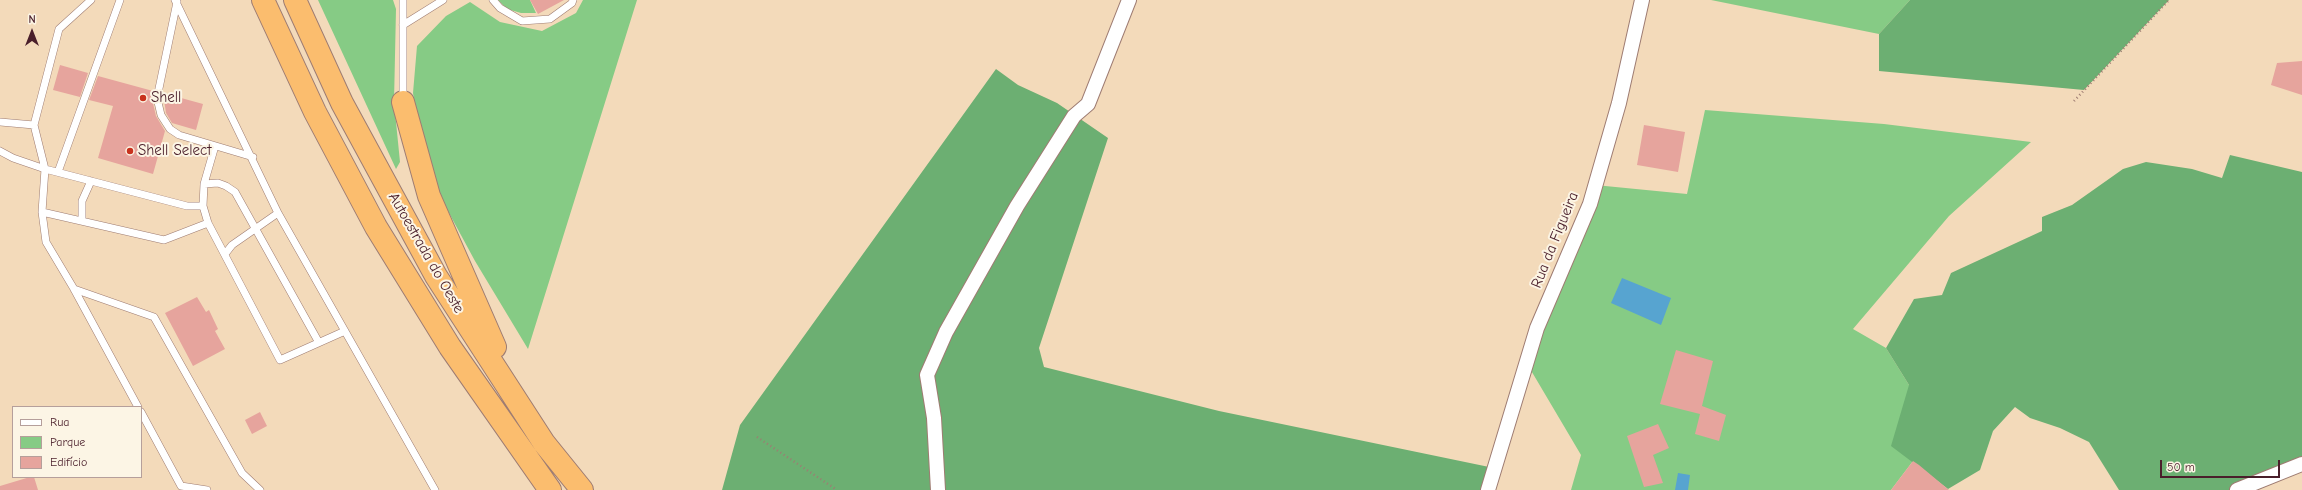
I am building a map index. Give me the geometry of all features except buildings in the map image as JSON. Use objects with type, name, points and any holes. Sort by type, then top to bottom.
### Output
[{"type":"highway","name":"Autoestrada do Oeste","points":[[263,0],[315,112],[376,227],[450,347],[550,490]]},
{"type":"highway","name":"Autoestrada do Oeste","points":[[295,0],[342,103],[436,276],[544,443],[582,490]]},
{"type":"highway","points":[[403,102],[429,196],[522,409]]},
{"type":"street","points":[[938,490],[934,418],[927,375],[946,332],[1017,206],[1074,116],[1088,104],[1129,0]]},
{"type":"street","name":"Rua da Figueira","points":[[1488,490],[1537,328],[1590,204],[1619,103],[1642,0]]},
{"type":"street","points":[[2237,490],[2302,464]]},
{"type":"lane","points":[[91,0],[59,29],[34,125],[45,169],[42,212],[46,242],[74,289],[137,406]]},
{"type":"lane","points":[[58,172],[120,0]]},
{"type":"lane","points":[[403,0],[403,102]]},
{"type":"lane","points":[[403,25],[443,0]]},
{"type":"lane","points":[[493,0],[500,8],[522,21],[550,19],[572,3],[573,0]]},
{"type":"lane","points":[[176,1],[156,98],[161,115],[170,129],[180,135],[252,157]]},
{"type":"lane","points":[[176,1],[278,213],[436,490]]},
{"type":"lane","points":[[0,122],[34,125]]},
{"type":"lane","points":[[215,146],[204,184],[203,206],[208,223],[280,360],[318,341],[345,331]]},
{"type":"lane","points":[[0,151],[13,158],[45,169],[187,206],[203,206]]},
{"type":"lane","points":[[82,221],[82,201],[91,181]]},
{"type":"lane","points":[[204,184],[218,183],[235,192],[318,341]]},
{"type":"lane","points":[[42,212],[164,240],[208,223]]},
{"type":"lane","points":[[225,254],[232,245],[278,213]]},
{"type":"lane","points":[[74,289],[154,317],[242,473],[260,490]]},
{"type":"lane","points":[[142,414],[181,486],[207,490]]},
{"type":"path","points":[[2074,101],[2169,0]]},
{"type":"path","points":[[757,437],[838,490]]},
{"type":"green space","points":[[318,0],[393,0],[396,9],[394,102],[400,162],[396,169]]},
{"type":"green space","points":[[498,0],[530,0],[536,13],[521,13],[507,9]]},
{"type":"green space","points":[[583,0],[637,0],[528,349],[475,261],[442,200],[420,139],[413,93],[417,46],[446,16],[470,2],[500,22],[542,31],[576,13]]},
{"type":"green space","points":[[1711,0],[1910,0],[1879,34]]},
{"type":"green space","points":[[1910,0],[2169,0],[2084,90],[1879,71],[1879,34]]},
{"type":"green space","points":[[996,69],[1018,85],[1057,103],[1108,138],[1039,348],[1044,367],[1219,411],[1494,468],[1488,490],[722,490],[740,425]]},
{"type":"green space","points":[[1705,110],[1884,124],[2031,142],[1949,216],[1853,329],[1886,348],[1909,385],[1913,461],[1891,490],[1571,490],[1581,455],[1526,362],[1595,185],[1687,194]]},
{"type":"green space","points":[[2230,155],[2302,172],[2302,464],[2237,490],[2119,490],[2089,442],[2060,428],[2030,418],[2015,407],[1993,431],[1980,470],[1948,489],[1891,446],[1909,385],[1886,348],[1914,299],[1942,295],[1951,273],[2042,231],[2042,217],[2072,205],[2123,169],[2146,162],[2192,169],[2222,178]]},
{"type":"water","points":[[1622,278],[1671,298],[1661,325],[1611,303]]},
{"type":"water","points":[[1678,473],[1690,475],[1688,490],[1675,490]]},
{"type":"place","name":"Shell","points":[[143,98]]},
{"type":"place","name":"Shell Select","points":[[130,151]]}]
